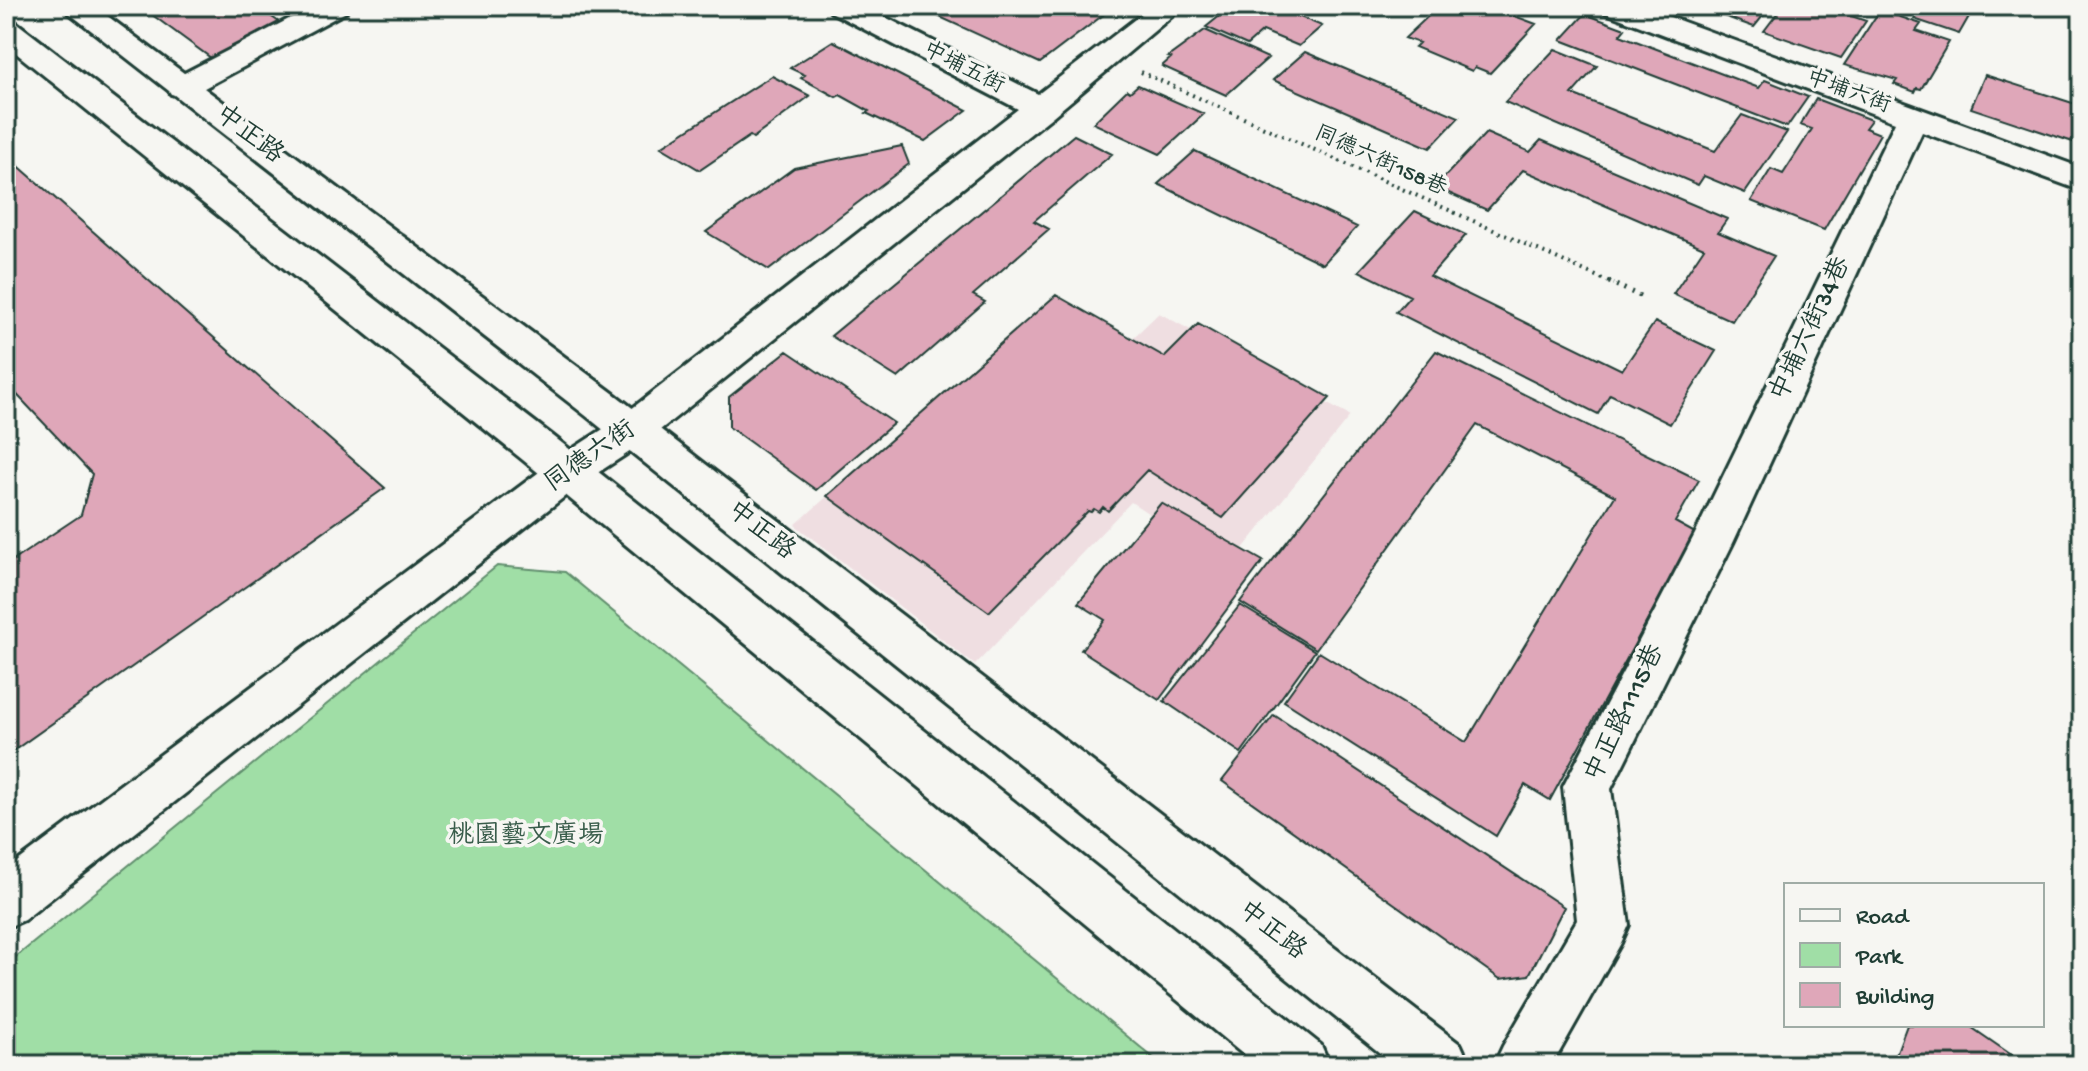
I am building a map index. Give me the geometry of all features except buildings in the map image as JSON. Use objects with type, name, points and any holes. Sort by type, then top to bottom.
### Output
[{"type":"street","name":"中正路","points":[[75,6],[631,431],[1441,1065]]},
{"type":"street","points":[[182,87],[336,6]]},
{"type":"street","name":"中埔五街","points":[[841,6],[1042,109]]},
{"type":"street","name":"同德六街","points":[[6,902],[568,472],[631,431],[1170,6]]},
{"type":"street","name":"中埔六街","points":[[1613,6],[2082,180]]},
{"type":"street","points":[[6,30],[568,472],[1301,1065]]},
{"type":"street","name":"中埔六街34巷","points":[[1712,543],[1913,117]]},
{"type":"street","name":"中正路1115巷","points":[[1522,1065],[1603,925],[1587,787],[1712,543]]},
{"type":"path","name":"同德六街158巷","points":[[1107,56],[1640,296]]},
{"type":"shaded area","points":[[1039,309],[1117,353],[1159,313],[1350,416],[1229,566],[1131,502],[975,665],[795,525]]},
{"type":"green space","name":"桃園藝文廣場","points":[[497,566],[565,572],[1162,1065],[6,1065],[6,965]]}]
